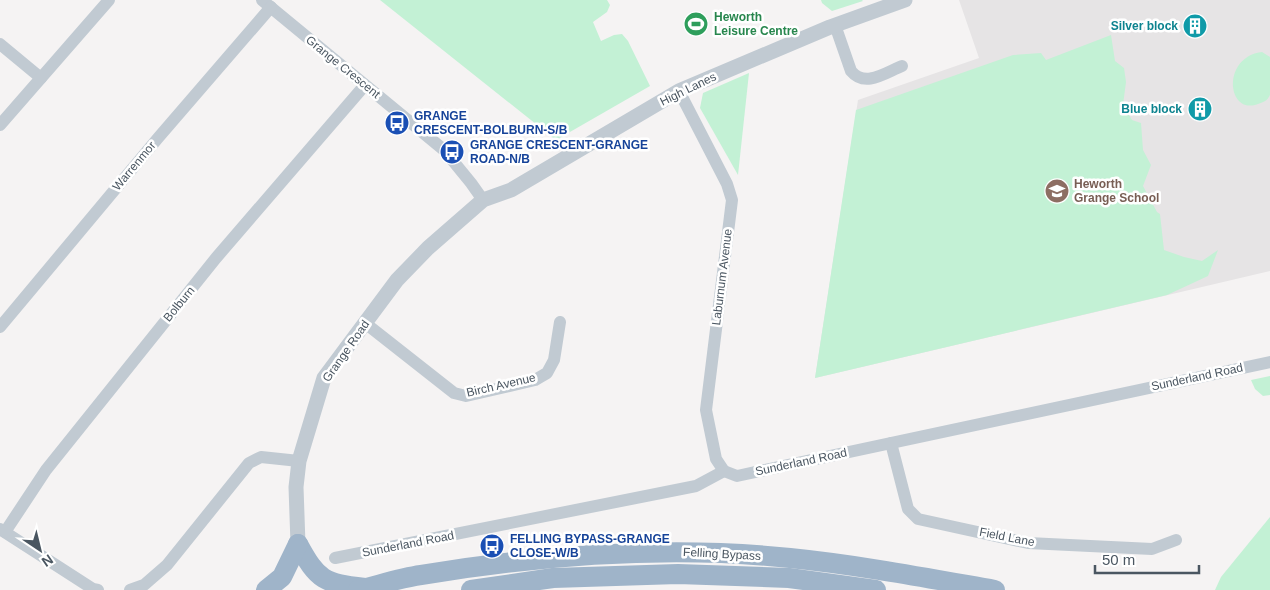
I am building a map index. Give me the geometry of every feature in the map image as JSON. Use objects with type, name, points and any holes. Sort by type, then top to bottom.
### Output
[{"type":"highway","name":"Felling Bypass","points":[[298,544],[317,574],[336,585],[362,589],[420,575],[554,557],[671,551],[789,558],[907,574],[995,590]]},
{"type":"highway","points":[[266,590],[282,576],[298,544]]},
{"type":"highway","name":"Felling Bypass","points":[[471,590],[553,578],[678,574],[789,578],[876,590]]},
{"type":"street","points":[[0,125],[109,0]]},
{"type":"street","name":"High Lanes","points":[[483,200],[511,190],[679,91],[835,25],[905,0]]},
{"type":"street","name":"Grange Crescent","points":[[267,4],[444,150],[483,200]]},
{"type":"street","name":"Warrenmor","points":[[2,321],[158,138],[267,4]]},
{"type":"street","points":[[835,25],[851,71],[855,77],[868,80],[902,66]]},
{"type":"street","points":[[0,44],[41,78]]},
{"type":"street","name":"Bolburn","points":[[2,530],[46,470],[204,274],[365,85]]},
{"type":"street","name":"Laburnum Avenue","points":[[679,91],[727,184],[732,200],[706,410],[716,459],[724,471]]},
{"type":"street","name":"Grange Road","points":[[298,544],[296,487],[299,461],[324,378],[403,273],[428,248],[483,200]]},
{"type":"street","name":"Birch Avenue","points":[[365,323],[454,393],[466,396],[535,380],[547,373],[554,360],[560,322]]},
{"type":"street","name":"Sunderland Road","points":[[335,558],[696,486],[724,471],[738,476],[1270,362]]},
{"type":"street","name":"Field Lane","points":[[891,443],[908,509],[918,519],[1028,543],[1152,549],[1176,540]]},
{"type":"street","points":[[130,590],[144,585],[167,565],[249,462],[261,457],[299,461]]},
{"type":"street","points":[[2,530],[64,571],[93,589],[98,590]]},
{"type":"shaded area","name":"Heworth Grange School","points":[[959,0],[1270,0],[1270,271],[815,378],[858,100],[979,58]]},
{"type":"green space","points":[[380,0],[607,0],[610,5],[607,12],[593,22],[601,41],[614,35],[622,34],[628,41],[650,86],[556,140]]},
{"type":"green space","points":[[821,0],[862,0],[863,1],[832,11]]},
{"type":"green space","name":"Heworth Grange School","points":[[1111,35],[1115,61],[1124,68],[1126,82],[1123,105],[1132,120],[1141,123],[1143,150],[1151,165],[1143,186],[1157,212],[1160,214],[1164,250],[1202,261],[1218,250],[1208,276],[1167,295],[815,378],[856,110],[1013,55],[1041,53],[1046,60]]},
{"type":"green space","points":[[1262,52],[1270,57],[1270,95],[1264,102],[1248,105],[1240,102],[1235,94],[1233,84],[1235,74],[1240,64],[1249,56]]},
{"type":"green space","points":[[749,73],[738,175],[700,108],[703,93]]},
{"type":"green space","points":[[1270,376],[1270,395],[1263,396],[1255,389],[1251,380]]},
{"type":"green space","points":[[1270,517],[1270,590],[1215,590],[1221,577]]},
{"type":"place","name":"Heworth Leisure Centre","points":[[696,24]]},
{"type":"place","name":"Silver block","points":[[1195,26]]},
{"type":"place","name":"Blue block","points":[[1200,109]]},
{"type":"place","name":"GRANGE CRESCENT-BOLBURN-S/B","points":[[397,123]]},
{"type":"place","name":"GRANGE CRESCENT-GRANGE ROAD-N/B","points":[[452,152]]},
{"type":"place","name":"Heworth Grange School","points":[[1057,191]]},
{"type":"place","name":"FELLING BYPASS-GRANGE CLOSE-W/B","points":[[492,546]]}]
